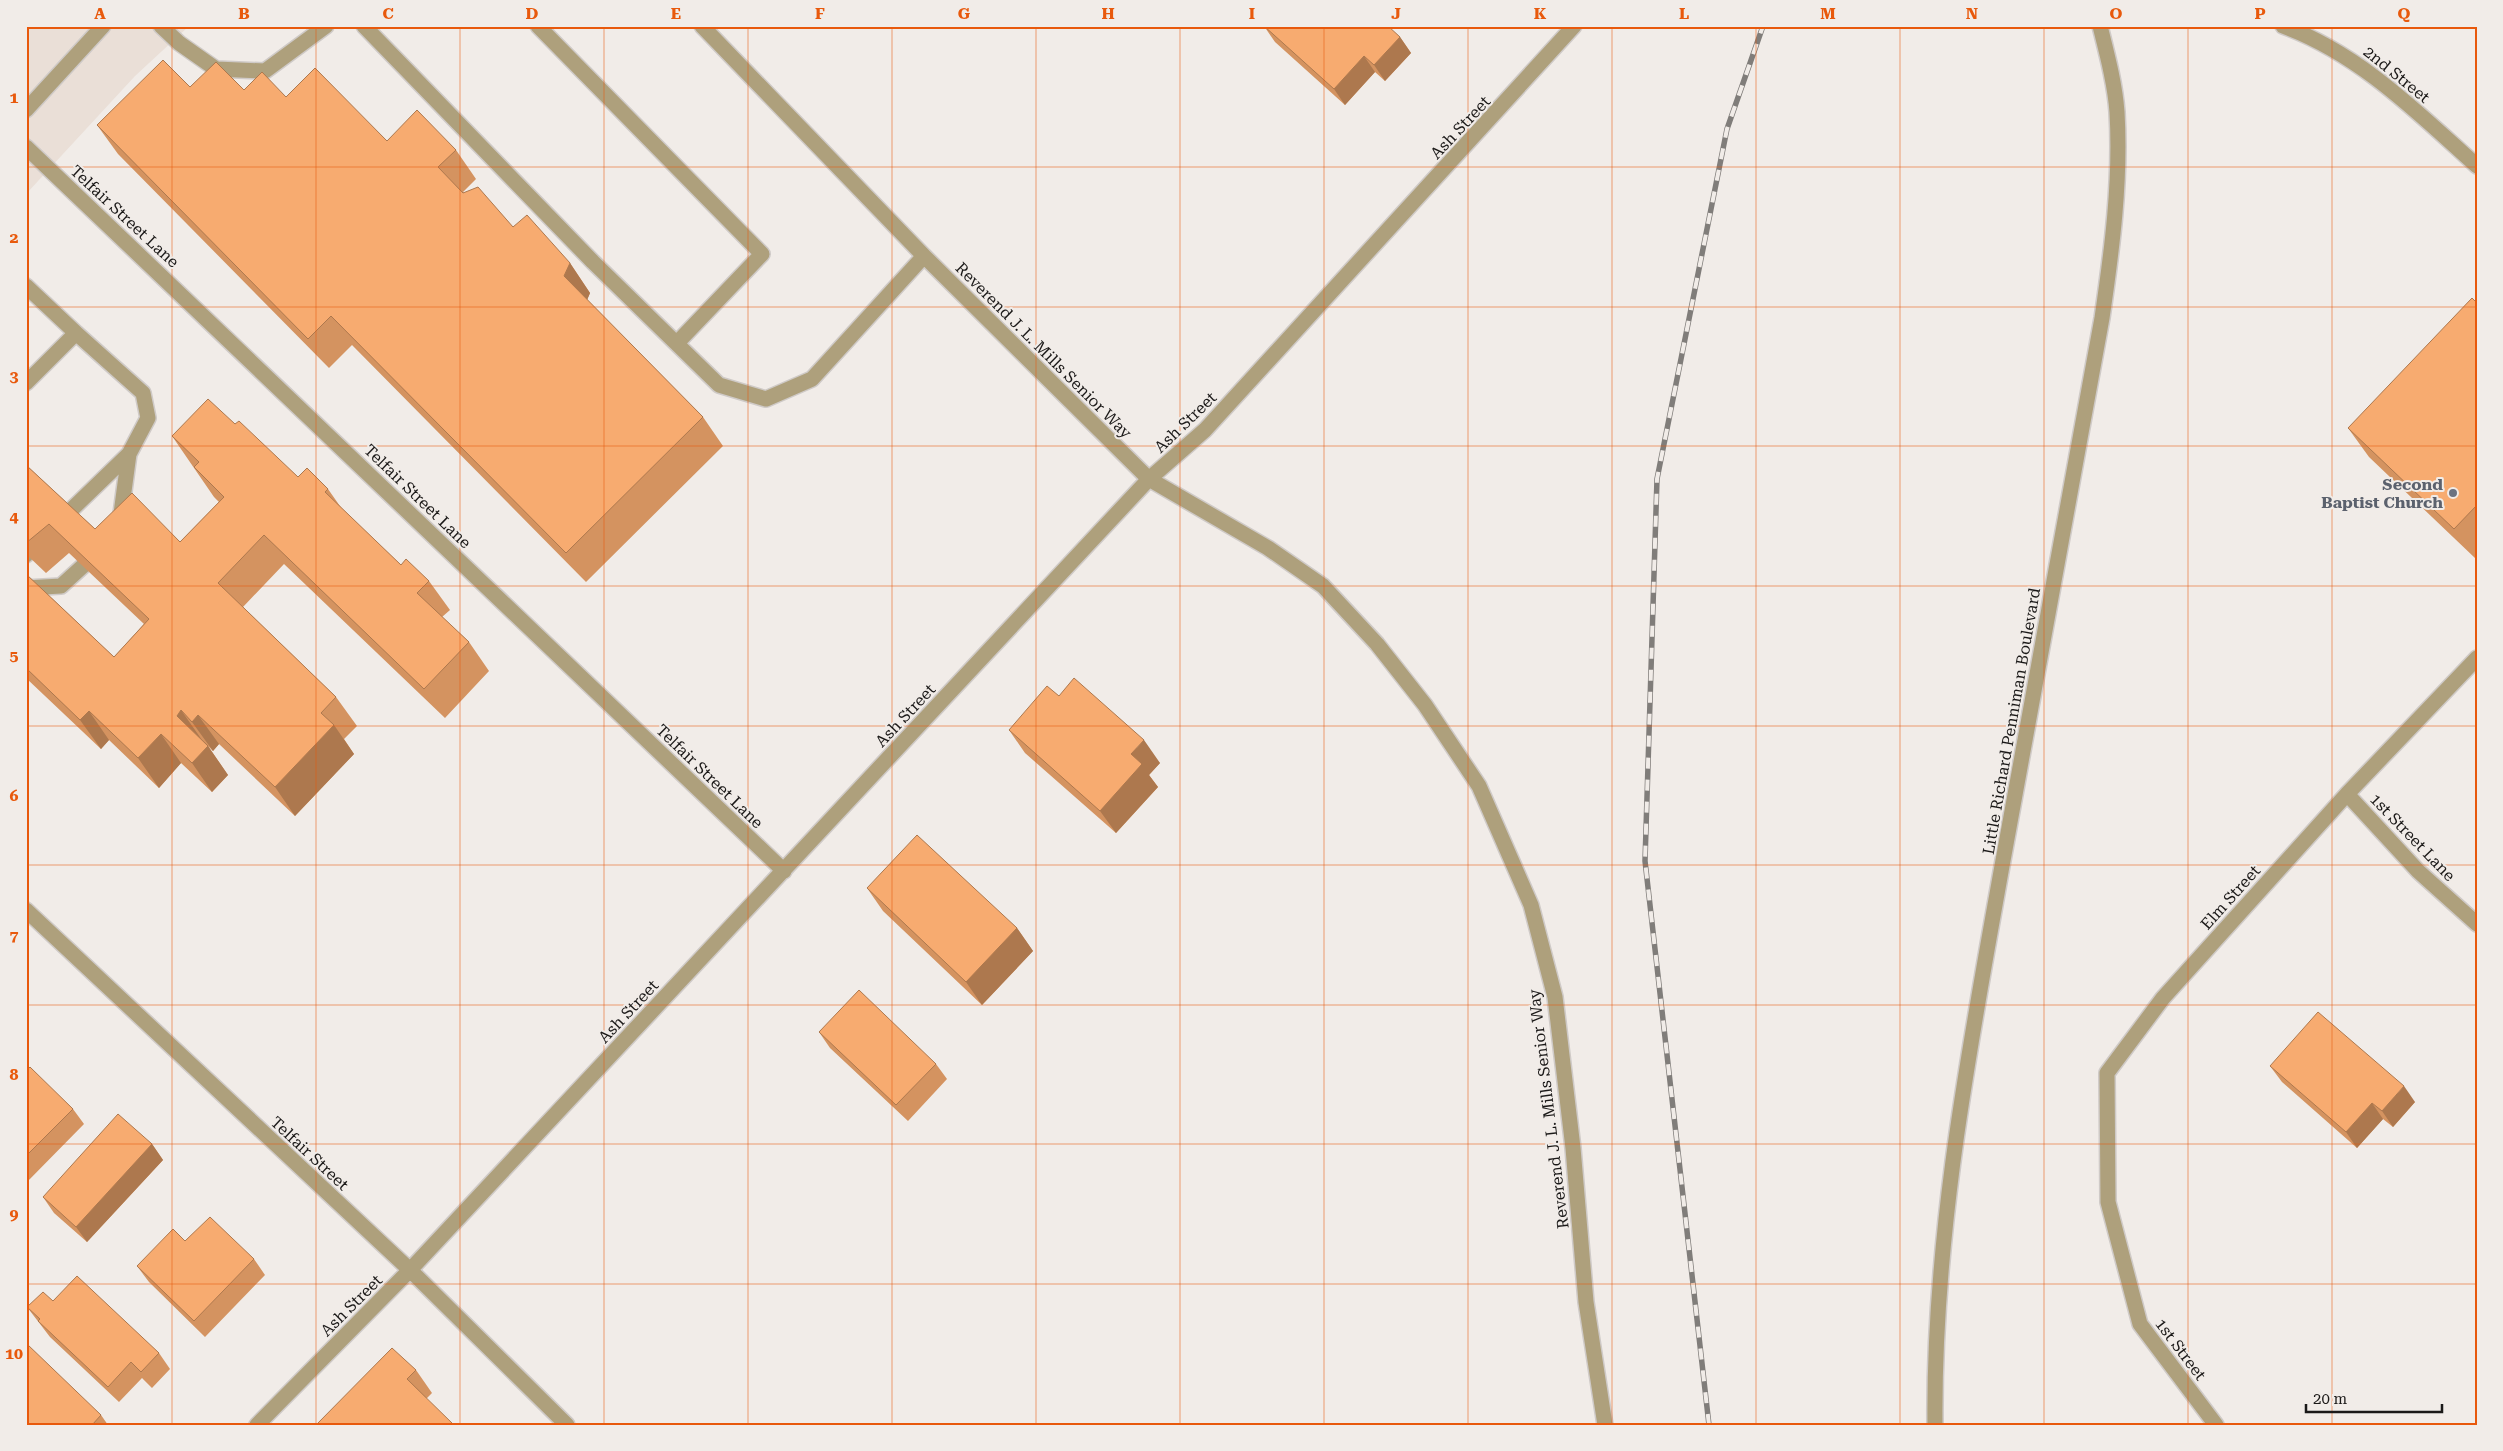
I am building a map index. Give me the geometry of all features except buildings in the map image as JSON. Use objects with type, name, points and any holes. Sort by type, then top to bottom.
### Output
[{"type":"street","points":[[26,110],[103,26]]},
{"type":"street","points":[[161,26],[179,43],[216,69],[265,71],[326,26]]},
{"type":"street","points":[[364,26],[593,262],[719,384],[766,399],[812,379],[924,256]]},
{"type":"street","points":[[538,26],[762,254],[677,343]]},
{"type":"street","name":"Ash Street","points":[[257,1425],[410,1270],[1149,479],[1205,430],[1574,26]]},
{"type":"street","name":"Little Richard Penniman Boulevard","points":[[1936,1425],[1935,1372],[1947,1201],[1965,1070],[2102,318],[2112,250],[2117,174],[2117,111],[2108,57],[2100,26]]},
{"type":"street","name":"2nd Street","points":[[2283,26],[2348,58],[2395,92],[2477,166]]},
{"type":"street","name":"Reverend J. L. Mills Senior Way","points":[[710,29],[924,256],[1149,479],[1268,548],[1323,586],[1377,644],[1426,705],[1479,786],[1531,905],[1555,997],[1573,1148],[1586,1302],[1605,1425]]},
{"type":"street","name":"Telfair Street Lane","points":[[26,147],[210,320],[784,871]]},
{"type":"street","points":[[26,286],[143,393],[148,418],[129,454],[68,513]]},
{"type":"street","points":[[26,383],[76,333]]},
{"type":"street","points":[[113,534],[119,529],[129,454]]},
{"type":"street","points":[[26,588],[61,586],[83,566]]},
{"type":"street","name":"Elm Street","points":[[2108,1202],[2107,1073],[2162,998],[2347,794],[2477,658]]},
{"type":"street","name":"1st Street Lane","points":[[2347,794],[2418,871],[2477,924]]},
{"type":"street","name":"Telfair Street","points":[[26,910],[410,1270],[568,1425]]},
{"type":"street","name":"1st Street","points":[[2108,1202],[2140,1324],[2216,1425]]},
{"type":"shaded area","points":[[26,26],[189,26],[135,76],[26,194]]},
{"type":"railway","points":[[1709,1425],[1645,861],[1657,479],[1727,129],[1763,26]]},
{"type":"place","name":"Second Baptist Church","points":[[2453,493]]}]
